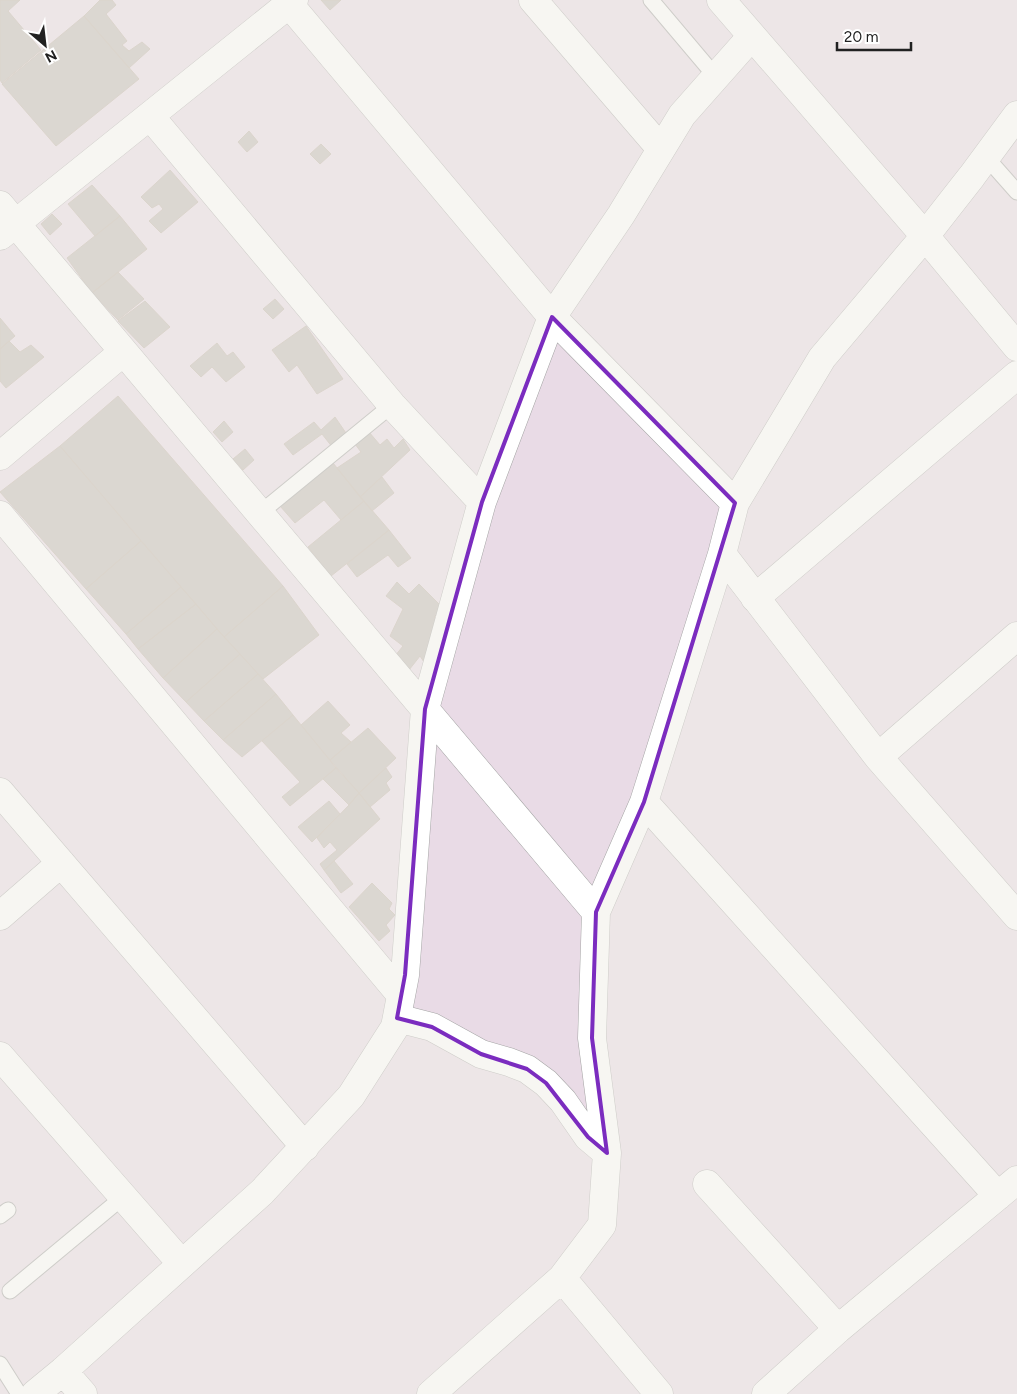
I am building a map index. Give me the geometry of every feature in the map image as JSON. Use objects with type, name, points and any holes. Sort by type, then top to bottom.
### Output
[{"type":"street","points":[[533,0],[661,149]]},
{"type":"street","points":[[721,0],[751,37],[925,236],[1017,347]]},
{"type":"street","points":[[596,912],[123,352],[5,222],[150,116],[291,2],[552,317],[735,503]]},
{"type":"street","points":[[35,1394],[262,1192],[352,1096],[396,1027],[404,975],[425,709],[482,502],[552,317],[621,215],[682,115],[751,37]]},
{"type":"street","points":[[431,1394],[562,1278],[602,1225],[606,1153],[592,1038],[596,912],[644,802],[722,554],[735,503],[822,358],[925,236],[1017,115]]},
{"type":"street","points":[[150,116],[392,406],[482,502]]},
{"type":"street","points":[[0,456],[123,352]]},
{"type":"street","points":[[755,598],[1017,375]]},
{"type":"street","points":[[0,514],[399,1007],[481,1054],[526,1069],[546,1083],[563,1102],[588,1137],[606,1153]]},
{"type":"street","points":[[722,554],[878,757],[1016,912]]},
{"type":"street","points":[[878,757],[1017,636]]},
{"type":"street","points":[[0,792],[305,1147]]},
{"type":"street","points":[[644,802],[1008,1188],[838,1329],[766,1394]]},
{"type":"street","points":[[0,916],[61,863]]},
{"type":"street","points":[[0,1056],[182,1264]]},
{"type":"street","points":[[707,1184],[838,1329]]},
{"type":"street","points":[[562,1278],[659,1394]]},
{"type":"street","points":[[63,1371],[83,1394]]},
{"type":"lane","points":[[651,0],[716,77]]},
{"type":"lane","points":[[986,157],[1017,192]]},
{"type":"lane","points":[[260,513],[392,406]]},
{"type":"lane","points":[[10,1291],[123,1197]]},
{"type":"lane","points":[[0,1364],[19,1394]]},
{"type":"highlighted area","points":[[552,317],[735,503],[644,802],[596,912],[592,1038],[607,1153],[588,1137],[546,1083],[527,1069],[481,1054],[432,1027],[397,1018],[405,975],[425,709],[482,502]]},
{"type":"shaded area","points":[[0,0],[1017,0],[1017,1394],[0,1394]]},
{"type":"building","points":[[0,0],[20,0],[8,11],[41,50],[2,83],[0,80]]},
{"type":"building","points":[[100,0],[112,0],[116,5],[106,14],[127,41],[122,45],[129,51],[142,42],[150,49],[129,68],[84,16]]},
{"type":"building","points":[[321,0],[341,0],[330,10]]},
{"type":"building","points":[[84,16],[139,79],[56,146],[2,84]]},
{"type":"building","points":[[249,131],[258,142],[247,152],[238,142]]},
{"type":"building","points":[[321,144],[331,154],[320,164],[310,154]]},
{"type":"building","points":[[170,170],[198,202],[161,233],[149,221],[163,209],[159,204],[152,208],[141,197]]},
{"type":"building","points":[[92,185],[120,216],[95,236],[68,204]]},
{"type":"building","points":[[52,214],[62,224],[50,235],[41,224]]},
{"type":"building","points":[[120,216],[147,249],[92,293],[67,258]]},
{"type":"building","points":[[118,272],[144,299],[118,320],[92,293]]},
{"type":"building","points":[[275,299],[284,309],[273,319],[263,309]]},
{"type":"building","points":[[145,301],[170,327],[144,348],[118,321]]},
{"type":"building","points":[[0,318],[15,336],[0,349]]},
{"type":"building","points":[[306,326],[343,379],[317,394],[297,365],[289,372],[272,350]]},
{"type":"building","points":[[9,341],[20,352],[31,345],[44,357],[6,388],[0,381],[0,349]]},
{"type":"building","points":[[217,343],[227,356],[233,352],[245,367],[226,382],[212,367],[201,377],[190,366]]},
{"type":"building","points":[[118,396],[283,586],[224,637],[60,446]]},
{"type":"building","points":[[335,417],[348,436],[333,448],[322,434],[293,455],[284,444],[314,422],[321,430]]},
{"type":"building","points":[[224,421],[233,432],[222,442],[213,432]]},
{"type":"building","points":[[369,432],[380,445],[387,439],[394,448],[403,439],[410,450],[360,497],[337,468],[361,452],[355,444]]},
{"type":"building","points":[[60,446],[141,541],[86,589],[0,492]]},
{"type":"building","points":[[245,449],[254,460],[243,470],[233,459]]},
{"type":"building","points":[[333,463],[364,501],[341,520],[324,500],[295,523],[280,506]]},
{"type":"building","points":[[382,477],[394,493],[372,511],[360,497]]},
{"type":"building","points":[[364,501],[389,530],[331,576],[308,547]]},
{"type":"building","points":[[389,530],[411,558],[398,567],[388,555],[357,577],[347,564]]},
{"type":"building","points":[[141,541],[181,587],[126,634],[86,589]]},
{"type":"building","points":[[397,582],[409,594],[419,584],[443,608],[434,617],[441,623],[424,662],[420,656],[409,670],[395,656],[403,646],[390,636],[403,609],[386,596]]},
{"type":"building","points":[[283,586],[319,635],[263,679],[224,637]]},
{"type":"building","points":[[181,587],[196,604],[138,649],[126,634]]},
{"type":"building","points":[[196,604],[217,629],[163,678],[138,649]]},
{"type":"building","points":[[217,629],[240,654],[186,702],[163,678]]},
{"type":"building","points":[[240,654],[258,674],[204,721],[186,702]]},
{"type":"building","points":[[258,674],[276,694],[223,740],[204,721]]},
{"type":"building","points":[[276,694],[293,715],[242,757],[223,740]]},
{"type":"building","points":[[328,701],[350,725],[341,733],[351,742],[330,760],[301,725]]},
{"type":"building","points":[[293,715],[336,768],[290,806],[282,797],[300,782],[262,741]]},
{"type":"building","points":[[368,728],[396,758],[359,793],[330,760]]},
{"type":"building","points":[[336,768],[359,793],[349,805],[323,779]]},
{"type":"building","points":[[386,768],[392,777],[386,783],[390,790],[370,807],[359,793]]},
{"type":"building","points":[[359,793],[380,819],[324,870],[320,864],[337,850],[330,842],[324,848],[317,838]]},
{"type":"building","points":[[329,801],[340,814],[312,842],[298,827]]},
{"type":"building","points":[[334,861],[353,884],[341,893],[324,870]]},
{"type":"building","points":[[372,883],[392,903],[389,909],[395,915],[386,925],[390,931],[379,941],[349,907]]}]
